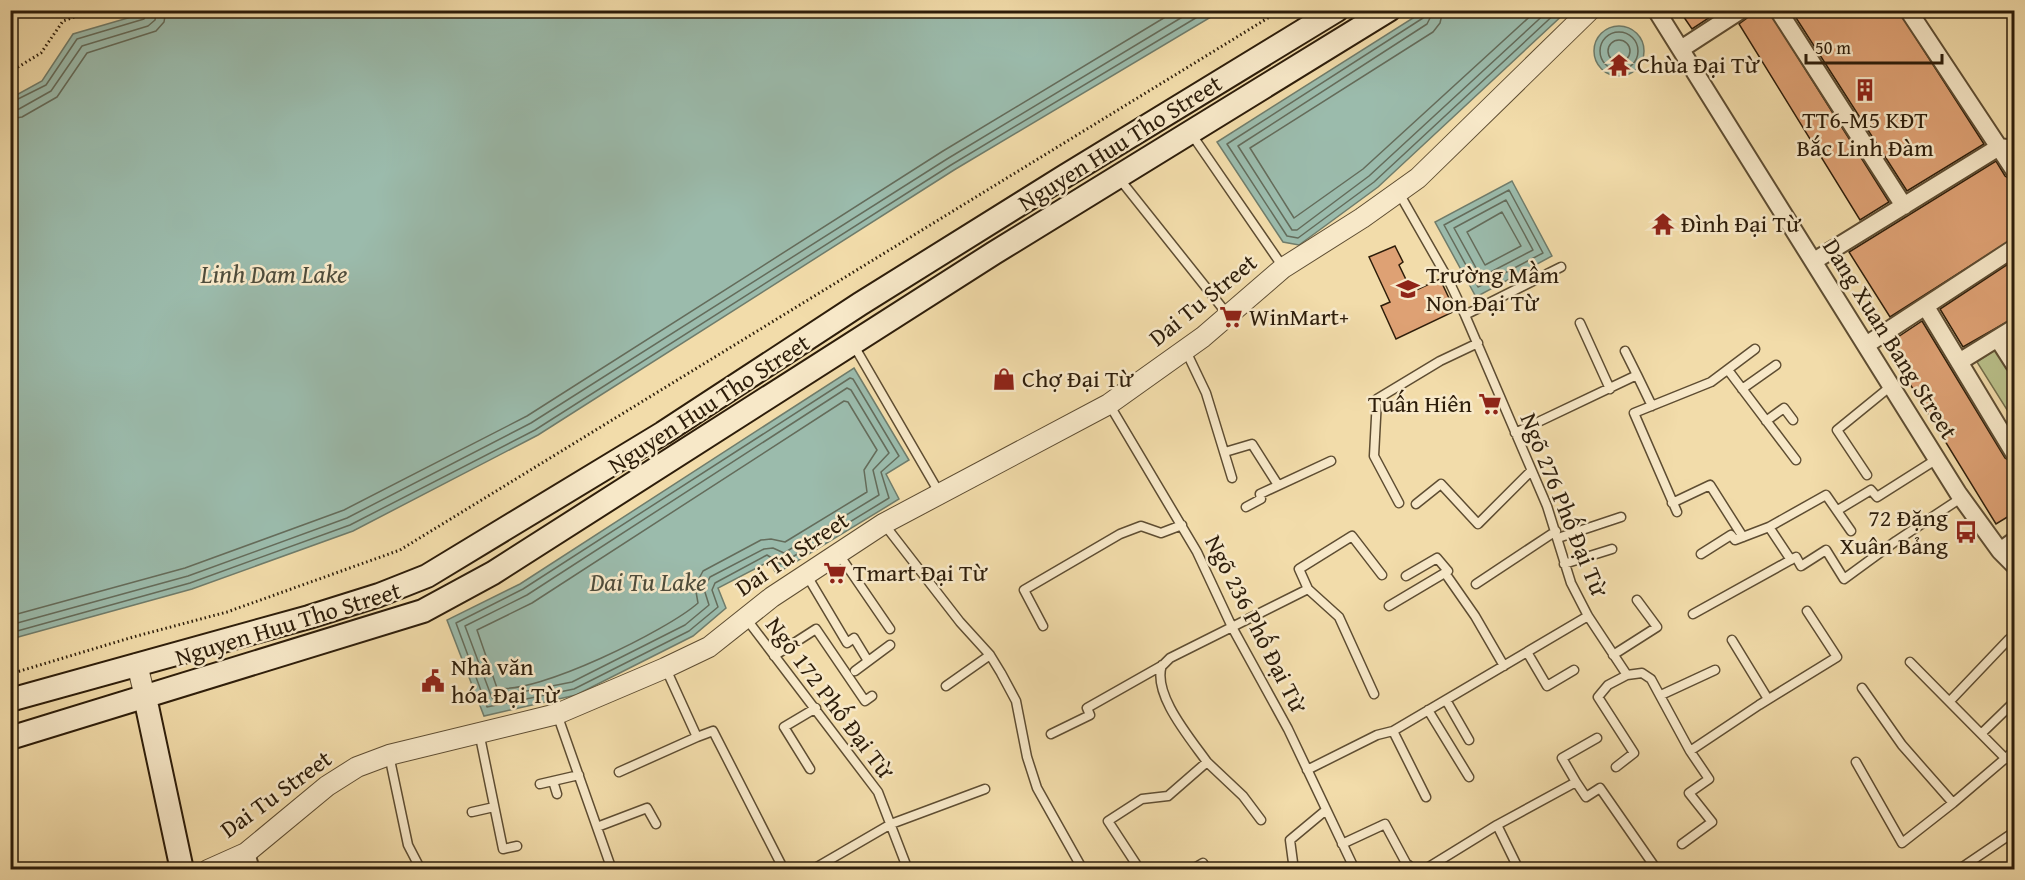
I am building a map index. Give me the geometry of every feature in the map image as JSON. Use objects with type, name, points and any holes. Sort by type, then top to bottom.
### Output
[{"type":"main road","name":"Nguyen Huu Tho Street","points":[[10,700],[309,617],[379,595],[427,576],[663,433],[860,304],[1337,10]]},
{"type":"main road","name":"Nguyen Huu Tho Street","points":[[10,738],[423,610],[493,573],[1140,163],[1389,10]]},
{"type":"main road","points":[[145,697],[182,870]]},
{"type":"street","name":"Dai Tu Street","points":[[208,870],[249,861],[327,786],[357,767],[389,755],[479,731],[557,714],[709,647],[745,617],[805,574],[883,524],[1109,404],[1229,316],[1283,268],[1399,193],[1418,178],[1590,10]]},
{"type":"street","name":"Dang Xuan Bang Street","points":[[1656,10],[1961,498],[2000,551],[2014,565]]},
{"type":"street","points":[[1681,49],[1741,10]]},
{"type":"street","points":[[1778,10],[1904,206]]},
{"type":"street","points":[[1913,12],[2007,148],[2014,170]]},
{"type":"street","points":[[1125,139],[1140,163]]},
{"type":"street","points":[[1814,261],[1904,206],[2007,148]]},
{"type":"street","points":[[1866,345],[2014,248]]},
{"type":"street","points":[[1926,307],[2012,443]]},
{"type":"street","points":[[1959,362],[2014,328]]},
{"type":"street","points":[[1998,339],[2014,364]]},
{"type":"street","points":[[2000,551],[2014,541]]},
{"type":"street","points":[[137,664],[145,697]]},
{"type":"lane","name":"Dai Tu Street","points":[[1190,132],[1283,268]]},
{"type":"lane","points":[[1118,177],[1229,316]]},
{"type":"lane","name":"Ngõ 276 Phố Đại Từ","points":[[1399,193],[1448,279],[1478,343],[1557,534],[1564,564],[1588,616],[1627,675]]},
{"type":"lane","points":[[1465,315],[1561,267]]},
{"type":"lane","points":[[1580,323],[1610,388]]},
{"type":"lane","points":[[1399,503],[1374,456],[1377,399],[1440,361],[1478,343]]},
{"type":"lane","points":[[852,344],[941,494]]},
{"type":"lane","points":[[1185,349],[1206,393],[1232,478]]},
{"type":"lane","points":[[1677,512],[1634,413],[1711,382],[1755,349]]},
{"type":"lane","points":[[1625,351],[1652,406]]},
{"type":"lane","points":[[1742,389],[1776,365]]},
{"type":"lane","points":[[1728,370],[1796,460]]},
{"type":"lane","points":[[1515,433],[1637,375]]},
{"type":"lane","points":[[1867,475],[1837,430],[1891,386]]},
{"type":"lane","name":"Ngõ 236 Phố Đại Từ","points":[[1109,404],[1182,525],[1232,627],[1307,770],[1355,870]]},
{"type":"lane","points":[[1766,421],[1784,408],[1793,420]]},
{"type":"lane","points":[[1225,452],[1252,444],[1278,485]]},
{"type":"lane","points":[[1838,510],[1871,490],[1877,497],[1936,459]]},
{"type":"lane","points":[[1246,507],[1261,499],[1260,494],[1331,461]]},
{"type":"lane","points":[[1416,504],[1439,482],[1481,527],[1531,471]]},
{"type":"lane","points":[[1672,503],[1710,485],[1743,537]]},
{"type":"lane","points":[[1701,554],[1731,535],[1734,540],[1769,527],[1826,495],[1851,531]]},
{"type":"lane","points":[[1693,615],[1796,557],[1801,566],[1826,550],[1844,579],[1961,498]]},
{"type":"lane","points":[[1476,584],[1557,534],[1621,518]]},
{"type":"lane","points":[[883,524],[960,622],[990,655],[1016,701],[1027,757],[1037,788],[1083,870]]},
{"type":"lane","points":[[1043,626],[1024,590],[1120,534],[1141,526],[1161,533],[1182,525]]},
{"type":"lane","points":[[1769,527],[1791,560]]},
{"type":"lane","points":[[1374,694],[1339,617],[1308,589],[1299,569],[1352,536],[1382,575]]},
{"type":"lane","points":[[1564,564],[1612,549]]},
{"type":"lane","points":[[838,552],[890,629]]},
{"type":"lane","points":[[1389,606],[1448,571],[1437,558],[1406,576]]},
{"type":"lane","points":[[1445,573],[1475,616],[1503,666]]},
{"type":"lane","points":[[805,574],[847,643],[854,638],[868,661]]},
{"type":"lane","points":[[1051,734],[1090,715],[1087,708],[1163,665],[1170,658],[1308,589]]},
{"type":"lane","points":[[1613,655],[1657,627],[1637,600]]},
{"type":"lane","points":[[1690,751],[1837,657],[1807,611]]},
{"type":"lane","points":[[1307,770],[1377,735],[1393,731],[1588,616]]},
{"type":"lane","name":"Ngõ 172 Phố Đại Từ","points":[[745,617],[878,792],[891,824],[896,844],[908,870]]},
{"type":"lane","points":[[774,656],[816,629],[865,701],[872,696]]},
{"type":"lane","points":[[1950,701],[2009,639]]},
{"type":"lane","points":[[1732,640],[1768,699]]},
{"type":"lane","points":[[855,671],[890,645]]},
{"type":"lane","points":[[1527,652],[1547,686],[1574,670]]},
{"type":"lane","points":[[946,686],[990,655]]},
{"type":"lane","points":[[1910,662],[2006,759]]},
{"type":"lane","points":[[1163,665],[1159,684],[1179,723],[1207,762],[1243,796],[1261,820]]},
{"type":"lane","points":[[665,668],[697,737]]},
{"type":"lane","points":[[1661,695],[1715,669]]},
{"type":"lane","points":[[1616,767],[1634,753],[1598,697],[1608,685],[1627,675],[1642,673],[1651,679],[1690,751],[1709,779],[1689,793],[1712,822],[1682,844]]},
{"type":"lane","points":[[1862,688],[1902,745],[1953,803]]},
{"type":"lane","points":[[1446,700],[1469,740]]},
{"type":"lane","points":[[1982,733],[2014,702]]},
{"type":"lane","points":[[810,769],[784,727],[816,708]]},
{"type":"lane","points":[[1428,710],[1469,777]]},
{"type":"lane","points":[[557,714],[612,870]]},
{"type":"lane","points":[[479,731],[503,849],[517,846]]},
{"type":"lane","points":[[1393,731],[1426,797]]},
{"type":"lane","points":[[619,771],[713,732],[784,870]]},
{"type":"lane","points":[[1597,738],[1562,758],[1586,797],[1600,788],[1656,870]]},
{"type":"lane","points":[[1856,762],[1902,843],[2014,751]]},
{"type":"lane","points":[[389,755],[408,845],[421,870]]},
{"type":"lane","points":[[1140,870],[1108,820],[1142,799],[1168,796],[1207,762]]},
{"type":"lane","points":[[540,784],[579,775]]},
{"type":"lane","points":[[553,781],[557,794]]},
{"type":"lane","points":[[1424,870],[1497,825],[1576,782]]},
{"type":"lane","points":[[819,870],[817,867],[891,824],[985,789]]},
{"type":"lane","points":[[472,812],[494,807]]},
{"type":"lane","points":[[597,827],[647,808],[656,824]]},
{"type":"lane","points":[[1294,870],[1290,840],[1326,810]]},
{"type":"lane","points":[[1342,844],[1384,824],[1406,863],[1414,870]]},
{"type":"lane","points":[[1497,825],[1519,870]]},
{"type":"lane","points":[[1958,870],[2014,832]]},
{"type":"lane","points":[[1191,870],[1203,863],[1207,870]]},
{"type":"path","points":[[10,72],[41,53],[63,21],[95,10]]},
{"type":"path","points":[[10,674],[227,612],[400,550],[1281,10]]},
{"type":"green space","points":[[1998,348],[2014,374],[2014,421],[1977,362]]},
{"type":"water","name":"Linh Dam Lake","points":[[152,11],[1221,11],[954,170],[538,435],[353,531],[192,589],[11,639],[11,98],[42,81],[73,34]]},
{"type":"water","points":[[1424,11],[1567,11],[1378,187],[1299,245],[1283,242],[1217,142]]},
{"type":"water","points":[[1614,26],[1624,26],[1637,33],[1644,46],[1644,56],[1637,69],[1624,76],[1614,76],[1605,72],[1598,65],[1594,56],[1594,46],[1598,37],[1605,30]]},
{"type":"water","points":[[1512,181],[1552,256],[1476,297],[1435,222]]},
{"type":"water","name":"Dai Tu Lake","points":[[854,368],[909,460],[886,474],[899,499],[776,574],[770,561],[718,588],[726,608],[693,636],[576,695],[484,716],[447,620],[520,584]]},
{"type":"building","points":[[1679,10],[1721,10],[1692,29]]},
{"type":"building","points":[[1751,10],[1768,10],[1889,202],[1860,220],[1739,24],[1747,18]]},
{"type":"building","points":[[1791,10],[1898,10],[1984,144],[1907,191]]},
{"type":"building","points":[[1996,161],[2005,176],[2014,182],[2014,238],[1890,317],[1849,252]]},
{"type":"building","points":[[1395,246],[1403,262],[1399,265],[1412,292],[1440,279],[1455,311],[1396,339],[1381,306],[1390,302],[1369,257]]},
{"type":"building","points":[[2014,260],[2014,318],[1963,347],[1940,309]]},
{"type":"building","points":[[1922,321],[2005,458],[2014,464],[2014,513],[1996,524],[1886,345]]},
{"type":"place","name":"Chùa Đại Từ","points":[[1619,65]]},
{"type":"place","name":"TT6-M5 KĐT Bắc Linh Đàm","points":[[1865,90]]},
{"type":"place","name":"Đình Đại Từ","points":[[1663,224]]},
{"type":"place","name":"Trường Mầm Non Đại Từ","points":[[1408,289]]},
{"type":"place","name":"WinMart+","points":[[1231,317]]},
{"type":"place","name":"Chợ Đại Từ","points":[[1004,379]]},
{"type":"place","name":"Tuấn Hiên","points":[[1490,404]]},
{"type":"place","name":"72 Đặng Xuân Bảng","points":[[1966,532]]},
{"type":"place","name":"Tmart Đại Từ","points":[[835,573]]},
{"type":"place","name":"Nhà văn hóa Đại Từ","points":[[433,681]]}]
